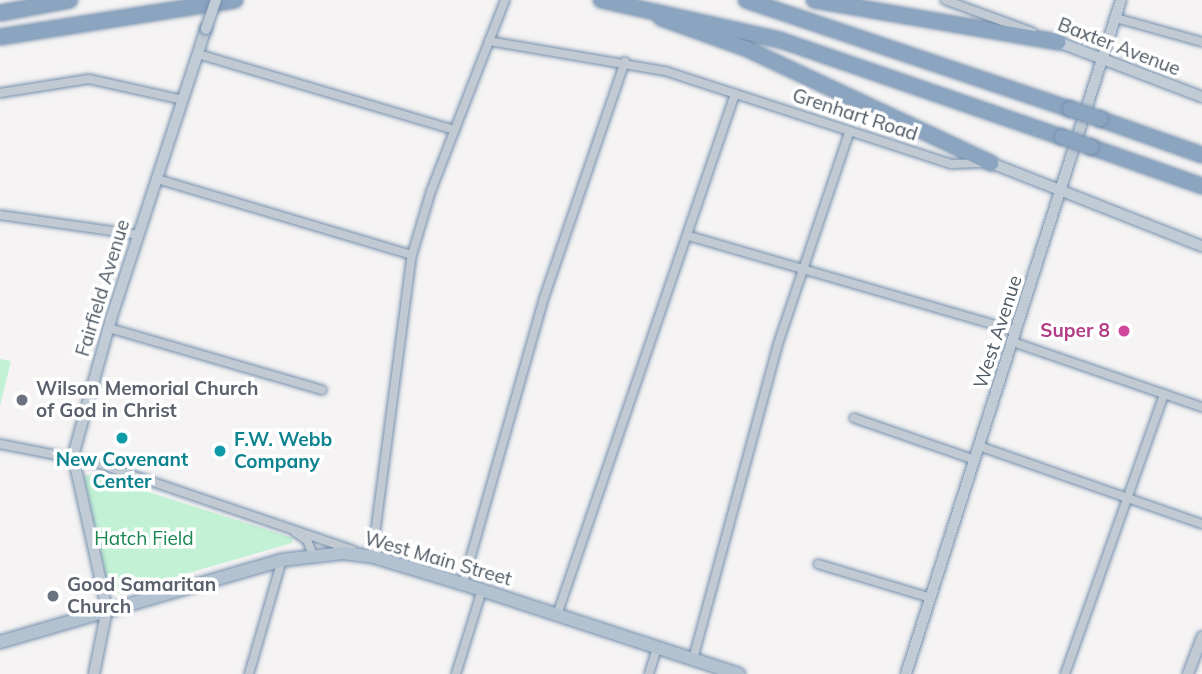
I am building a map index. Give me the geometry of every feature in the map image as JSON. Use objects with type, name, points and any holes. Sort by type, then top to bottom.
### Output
[{"type":"highway","points":[[0,10],[70,0]]},
{"type":"highway","points":[[0,37],[235,0]]},
{"type":"highway","points":[[746,0],[1202,155]]},
{"type":"highway","points":[[814,0],[1058,42]]},
{"type":"highway","points":[[606,1],[780,40],[1202,186]]},
{"type":"highway","points":[[606,1],[746,48],[991,163]]},
{"type":"main road","name":"Fairfield Avenue","points":[[107,610],[73,456],[138,235],[216,0]]},
{"type":"main road","name":"West Avenue","points":[[905,674],[1122,0]]},
{"type":"main road","name":"Baxter Avenue","points":[[1058,42],[1202,97]]},
{"type":"main road","name":"Grenhart Road","points":[[991,163],[1061,193],[1202,246]]},
{"type":"main road","name":"West Main Street","points":[[0,642],[282,560],[313,555],[374,557],[740,674]]},
{"type":"street","points":[[0,444],[73,456],[374,557],[412,255],[455,130],[505,0]]},
{"type":"street","name":"Baxter Avenue","points":[[945,0],[1058,42]]},
{"type":"street","points":[[1116,18],[1202,42]]},
{"type":"street","name":"Grenhart Road","points":[[489,41],[625,62],[735,94],[849,133],[952,164],[991,163]]},
{"type":"street","points":[[198,54],[455,130]]},
{"type":"street","points":[[463,584],[544,298],[625,62]]},
{"type":"street","points":[[0,93],[89,79],[183,100]]},
{"type":"street","points":[[557,615],[689,236],[735,94]]},
{"type":"street","points":[[693,659],[738,486],[803,270],[849,133]]},
{"type":"street","points":[[157,179],[412,255]]},
{"type":"street","points":[[0,215],[138,235]]},
{"type":"street","points":[[689,236],[1015,337],[1202,407]]},
{"type":"street","points":[[109,328],[322,390]]},
{"type":"street","points":[[1065,674],[1164,394]]},
{"type":"street","points":[[854,418],[975,460]]},
{"type":"street","points":[[979,446],[1127,495],[1202,524]]},
{"type":"street","points":[[287,526],[307,540],[313,555]]},
{"type":"street","points":[[249,674],[282,560]]},
{"type":"street","points":[[818,565],[931,598]]},
{"type":"street","points":[[456,674],[482,590]]},
{"type":"street","name":"Fairfield Avenue","points":[[94,674],[107,610]]},
{"type":"street","points":[[1188,674],[1202,637]]},
{"type":"street","points":[[649,674],[657,648]]},
{"type":"green space","points":[[0,359],[11,361],[0,406]]},
{"type":"green space","name":"Hatch Field","points":[[92,474],[293,538],[292,543],[116,594],[109,591],[84,476]]},
{"type":"place","name":"Super 8","points":[[1124,331]]},
{"type":"place","name":"Wilson Memorial Church of God in Christ","points":[[22,400]]},
{"type":"place","name":"New Covenant Center","points":[[122,438]]},
{"type":"place","name":"F.W. Webb Company","points":[[220,451]]},
{"type":"place","name":"Good Samaritan Church","points":[[53,596]]}]
